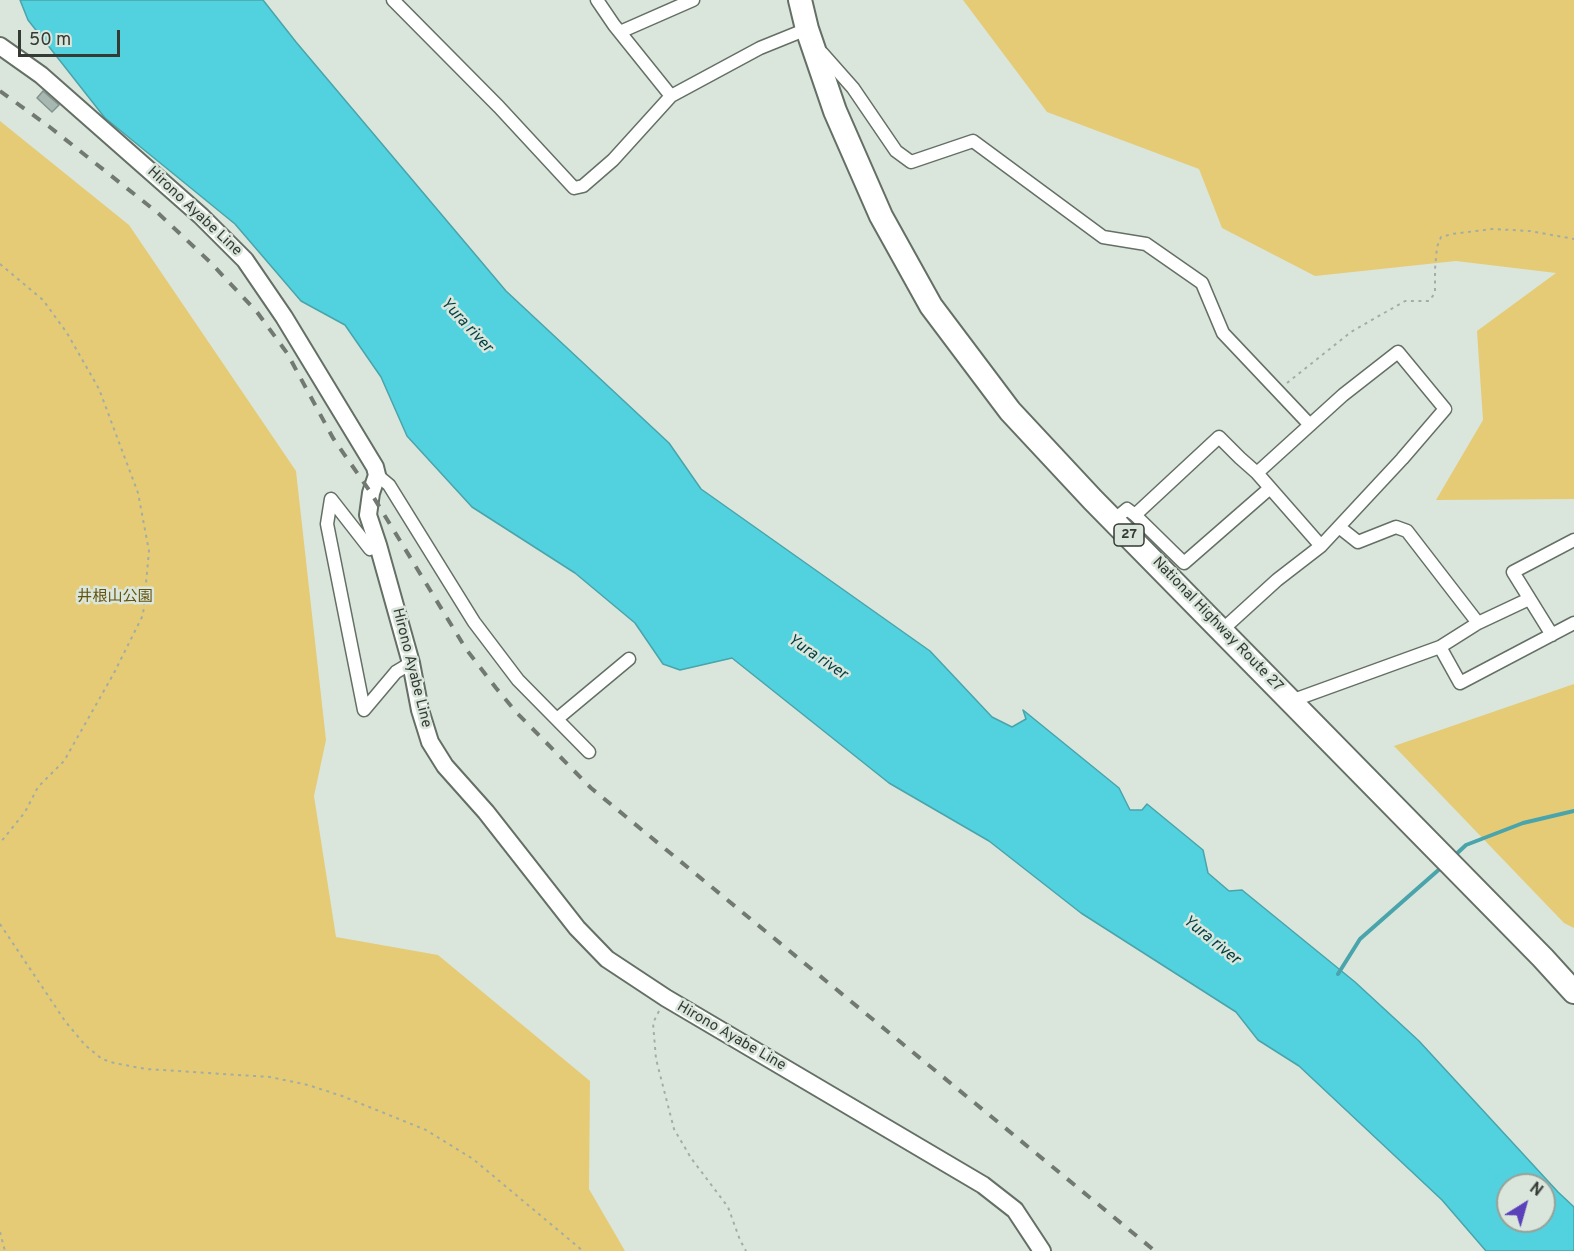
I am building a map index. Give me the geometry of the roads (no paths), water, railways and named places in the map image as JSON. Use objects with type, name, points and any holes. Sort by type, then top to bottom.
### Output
[{"type":"highway","name":"National Highway Route 27","points":[[800,0],[807,29],[835,111],[881,216],[931,306],[1010,411],[1093,500],[1125,517],[1221,631],[1574,992]]},
{"type":"main road","name":"Hirono Ayabe Line","points":[[0,46],[40,75],[201,216],[245,260],[284,317],[375,467],[377,475],[368,515],[411,663],[420,710],[430,742],[445,766],[486,812],[577,928],[608,959],[666,998],[983,1185],[1015,1210],[1042,1251]]},
{"type":"street","points":[[393,0],[499,107],[574,188],[583,186],[613,160],[671,96],[760,48],[807,29]]},
{"type":"street","points":[[597,0],[671,96]]},
{"type":"street","points":[[620,32],[693,0]]},
{"type":"street","points":[[815,53],[822,53],[853,88],[896,151],[911,162],[973,141],[1103,237],[1146,244],[1202,283],[1223,333],[1310,425]]},
{"type":"street","points":[[1221,631],[1277,580],[1321,546],[1444,410],[1398,352],[1343,395],[1257,473]]},
{"type":"street","points":[[1270,488],[1184,563],[1125,517],[1220,437],[1257,473],[1321,546]]},
{"type":"street","points":[[377,475],[389,485],[474,622],[518,680],[589,752]]},
{"type":"street","points":[[378,544],[370,549],[331,499],[327,524],[364,710],[396,672],[411,663]]},
{"type":"street","points":[[1339,527],[1358,542],[1396,527],[1407,531],[1478,623]]},
{"type":"street","points":[[1552,635],[1513,572],[1574,540]]},
{"type":"street","points":[[1291,701],[1440,647],[1478,623],[1529,599]]},
{"type":"street","points":[[1440,647],[1460,683],[1574,623]]},
{"type":"street","points":[[557,719],[628,659]]},
{"type":"water","name":"Yura river","points":[[20,0],[263,0],[506,291],[669,443],[701,489],[930,651],[992,717],[1012,727],[1026,719],[1023,710],[1119,788],[1130,810],[1142,810],[1147,804],[1203,850],[1208,873],[1229,891],[1242,890],[1355,982],[1419,1041],[1541,1173],[1496,1173],[1496,1233],[1556,1233],[1556,1190],[1574,1207],[1574,1251],[1486,1251],[1442,1200],[1299,1066],[1258,1040],[1236,1012],[1081,913],[989,841],[889,783],[732,658],[680,670],[663,664],[635,623],[575,573],[472,507],[407,436],[381,377],[345,325],[301,301],[235,224],[105,118],[28,20]]},
{"type":"waterway","points":[[1453,857],[1466,845],[1523,823],[1574,811]]},
{"type":"waterway","points":[[1338,974],[1360,939],[1443,866]]},
{"type":"railway","points":[[0,91],[51,128],[158,213],[210,262],[257,312],[287,353],[333,438],[371,493],[466,649],[517,713],[591,788],[1155,1251]]},
{"type":"park label","name":"井根山公園","points":[[115,598]]}]
